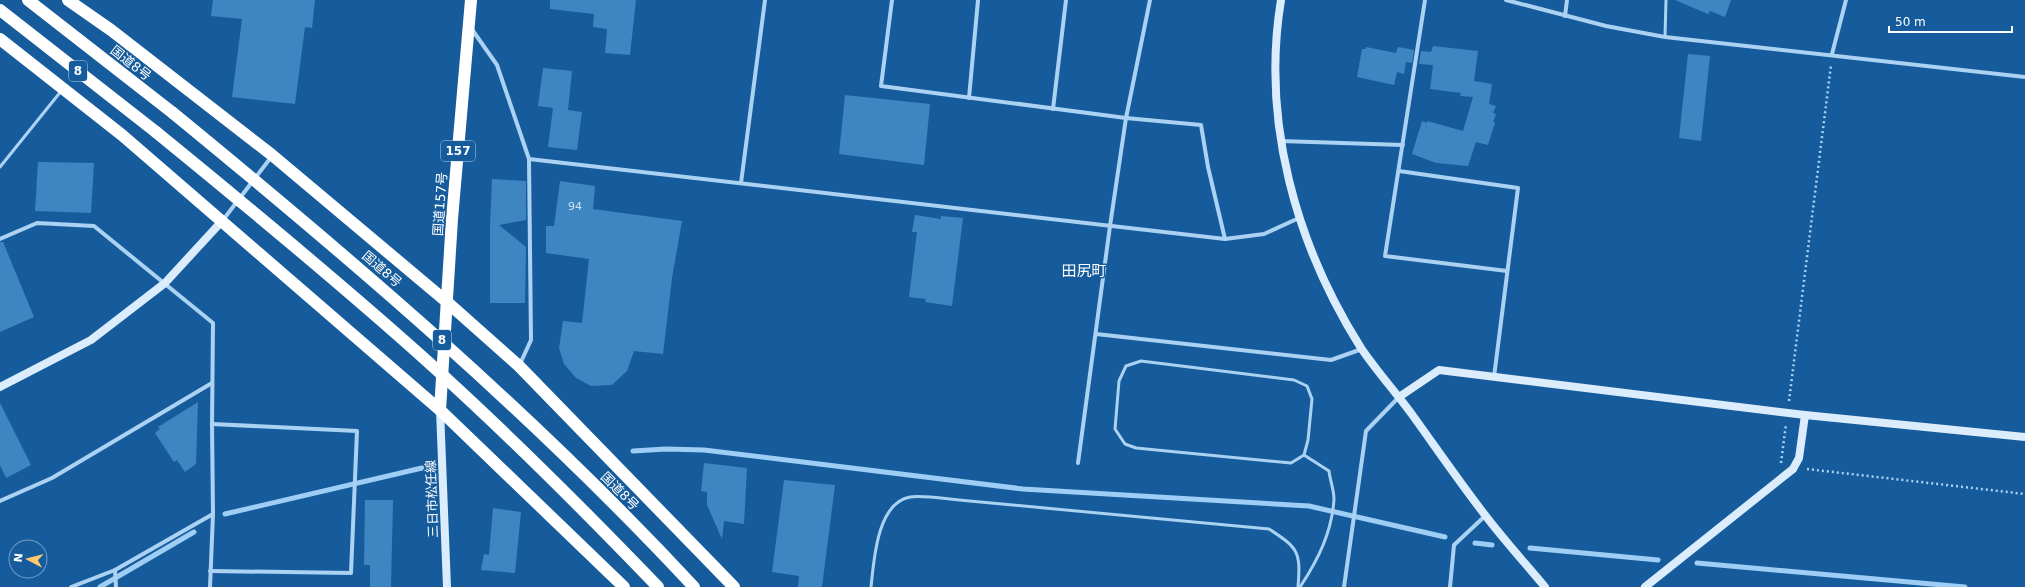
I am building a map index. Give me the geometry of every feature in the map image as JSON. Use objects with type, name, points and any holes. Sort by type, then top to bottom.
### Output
[{"type":"highway","name":"国道8号","points":[[28,0],[173,113],[330,243],[418,319],[515,407],[694,587]]},
{"type":"highway","points":[[68,0],[111,30],[272,155],[447,302]]},
{"type":"highway","name":"国道157号","points":[[440,410],[468,23],[471,0]]},
{"type":"highway","name":"8","points":[[0,10],[156,132],[288,240],[427,361],[551,478],[658,587]]},
{"type":"highway","points":[[0,39],[122,135],[223,220],[440,410],[624,587]]},
{"type":"highway","name":"8","points":[[447,302],[519,366],[734,587]]},
{"type":"street","points":[[741,183],[765,0]]},
{"type":"street","points":[[892,0],[882,86],[1126,118],[1201,124],[1208,167],[1225,239]]},
{"type":"street","points":[[969,98],[978,0]]},
{"type":"street","points":[[1053,109],[1066,0]]},
{"type":"street","points":[[1078,463],[1126,118],[1150,0]]},
{"type":"street","points":[[1281,0],[1275,62],[1275,105],[1280,140],[1289,183],[1300,218],[1319,267],[1337,306],[1362,349],[1399,397],[1485,516],[1545,587]]},
{"type":"street","points":[[1426,0],[1385,256],[1507,271]]},
{"type":"street","points":[[1506,0],[1606,26],[1665,37],[1832,54],[2025,77]]},
{"type":"street","points":[[1565,16],[1567,0]]},
{"type":"street","points":[[1832,54],[1846,0]]},
{"type":"street","points":[[468,23],[497,66],[529,159],[531,340],[519,366]]},
{"type":"street","points":[[1280,140],[1403,145]]},
{"type":"street","points":[[0,387],[90,340],[165,283],[223,220],[272,155]]},
{"type":"street","points":[[529,159],[1225,239],[1264,234],[1300,218]]},
{"type":"street","points":[[1399,171],[1518,188],[1494,377]]},
{"type":"street","points":[[0,239],[37,223],[94,226],[214,323],[212,383],[213,514],[210,587]]},
{"type":"street","points":[[1096,334],[1331,360],[1362,349]]},
{"type":"street","points":[[1344,587],[1351,526],[1366,431],[1399,397],[1439,370],[1805,415],[2025,437]]},
{"type":"street","points":[[0,501],[52,478],[212,383]]},
{"type":"street","name":"三日市松任線","points":[[440,410],[447,587]]},
{"type":"street","points":[[1645,587],[1793,469],[1799,458],[1805,415]]},
{"type":"street","points":[[210,571],[351,573],[358,431],[212,424]]},
{"type":"street","points":[[71,587],[116,570],[213,514]]},
{"type":"street","points":[[1450,587],[1454,545],[1485,516]]},
{"type":"street","points":[[116,570],[116,587]]},
{"type":"lane","points":[[1665,37],[1666,0]]},
{"type":"lane","points":[[0,167],[63,88]]},
{"type":"lane","points":[[1141,361],[1294,380],[1306,386],[1312,399],[1308,440],[1304,455],[1291,462],[1136,448],[1126,444],[1115,429],[1119,381],[1126,366],[1141,361]]},
{"type":"lane","points":[[1299,587],[1320,553],[1330,526],[1334,497],[1329,471],[1304,455]]},
{"type":"lane","points":[[871,587],[880,530],[890,509],[910,497],[959,500],[1269,529],[1293,545],[1300,565],[1299,587]]},
{"type":"path","points":[[1789,402],[1832,54]]},
{"type":"path","points":[[1781,465],[1787,418]]},
{"type":"path","points":[[1805,468],[2025,494]]},
{"type":"building","points":[[213,0],[315,0],[312,28],[305,27],[295,104],[232,97],[242,19],[211,16]]},
{"type":"building","points":[[550,0],[636,0],[630,55],[605,53],[607,29],[593,27],[594,14],[550,9]]},
{"type":"building","points":[[1675,0],[1731,0],[1725,17],[1710,11],[1708,14]]},
{"type":"building","points":[[1433,46],[1478,51],[1474,81],[1492,84],[1489,104],[1496,106],[1493,113],[1496,114],[1493,122],[1495,122],[1488,145],[1476,142],[1468,166],[1436,163],[1412,154],[1422,121],[1463,131],[1473,97],[1460,96],[1461,93],[1430,89],[1433,65],[1419,64],[1421,51],[1431,52]]},
{"type":"building","points":[[1366,47],[1396,53],[1398,47],[1414,50],[1412,63],[1406,62],[1404,74],[1397,72],[1394,85],[1357,77],[1362,49],[1365,49]]},
{"type":"building","points":[[1688,54],[1710,56],[1701,141],[1679,138]]},
{"type":"building","points":[[543,68],[572,71],[568,110],[582,112],[577,150],[548,147],[553,108],[538,106]]},
{"type":"building","points":[[845,95],[930,104],[924,165],[839,154]]},
{"type":"building","points":[[38,162],[94,163],[91,213],[35,211]]},
{"type":"building","points":[[492,179],[526,181],[526,220],[499,225],[526,247],[525,303],[490,303],[490,226]]},
{"type":"building","points":[[560,181],[595,186],[593,209],[682,221],[672,278],[663,354],[634,351],[627,371],[612,385],[591,386],[576,378],[564,364],[559,348],[563,321],[582,323],[589,259],[546,253],[546,226],[554,226]]},
{"type":"building","points":[[915,215],[941,219],[941,216],[963,218],[952,306],[925,302],[926,299],[909,297],[917,232],[912,232]]},
{"type":"building","points":[[0,242],[3,242],[34,317],[0,332]]},
{"type":"building","points":[[198,402],[196,464],[185,472],[177,460],[174,462],[155,433],[160,429],[158,427]]},
{"type":"building","points":[[0,403],[31,465],[6,478],[0,465]]},
{"type":"building","points":[[704,463],[747,468],[744,524],[724,521],[722,539],[707,505],[707,492],[701,491]]},
{"type":"building","points":[[784,480],[835,485],[822,587],[798,587],[799,576],[772,572]]},
{"type":"building","points":[[365,500],[393,500],[391,587],[370,587],[370,565],[364,565]]},
{"type":"building","points":[[493,508],[521,512],[515,573],[481,570],[484,554],[489,555]]},
{"type":"waterway","points":[[633,451],[666,449],[704,450],[1023,489],[1309,506],[1445,537]]},
{"type":"waterway","points":[[225,514],[422,468]]},
{"type":"waterway","points":[[100,587],[194,532]]},
{"type":"waterway","points":[[1475,543],[1492,545]]},
{"type":"waterway","points":[[1530,548],[1658,560]]},
{"type":"waterway","points":[[1697,563],[1965,587]]},
{"type":"district","name":"田尻町","points":[[1084,271]]}]
